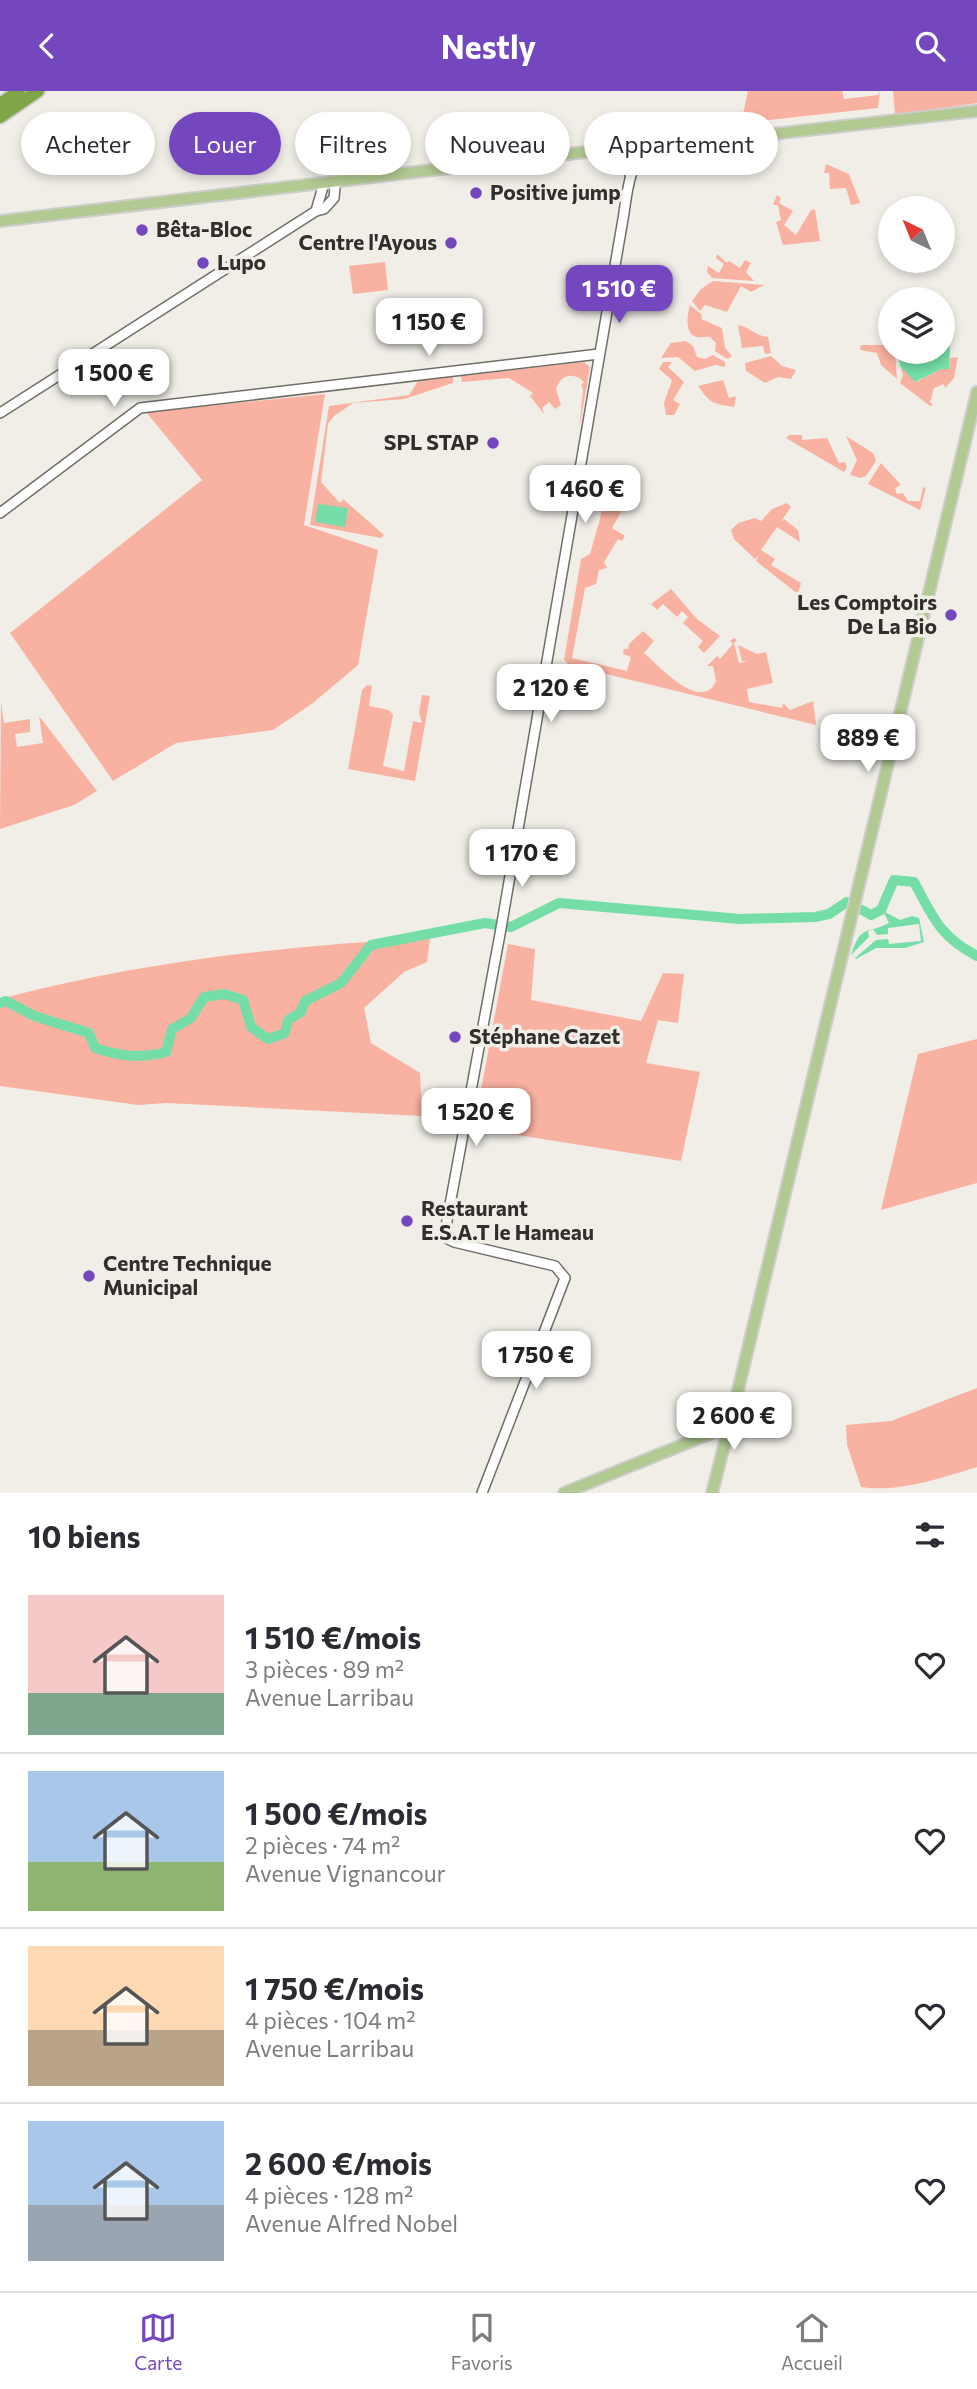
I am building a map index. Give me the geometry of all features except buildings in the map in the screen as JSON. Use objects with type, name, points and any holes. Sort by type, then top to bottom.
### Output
[{"type":"highway","points":[[0,104],[19,91]]},
{"type":"highway","points":[[0,117],[38,91]]},
{"type":"main road","points":[[778,133],[977,111]]},
{"type":"main road","points":[[327,185],[584,152]]},
{"type":"main road","points":[[0,221],[584,157]]},
{"type":"main road","points":[[712,1493],[722,1432],[977,392]]},
{"type":"main road","points":[[564,1493],[722,1432]]},
{"type":"street","points":[[482,1493],[565,1279],[555,1266],[454,1242],[444,1237],[500,933],[631,177]]},
{"type":"street","points":[[316,211],[327,185]]},
{"type":"street","points":[[0,413],[332,202],[327,185]]},
{"type":"street","points":[[0,513],[140,408],[599,354]]},
{"type":"shaded area","points":[[748,91],[842,91],[844,99],[878,95],[880,91],[878,108],[778,119],[778,112],[743,112]]},
{"type":"shaded area","points":[[893,91],[977,91],[977,103],[895,115]]},
{"type":"shaded area","points":[[826,164],[849,174],[860,203],[851,205],[846,188],[830,189],[829,173],[824,173]]},
{"type":"shaded area","points":[[777,195],[781,198],[779,203],[793,211],[784,225],[796,235],[811,210],[815,209],[820,241],[783,245],[776,222],[781,220],[778,205],[773,205]]},
{"type":"shaded area","points":[[717,254],[727,263],[729,261],[740,268],[745,260],[751,263],[746,272],[754,281],[712,278],[707,272],[708,266],[719,273],[724,264],[716,258]]},
{"type":"shaded area","points":[[385,262],[388,290],[353,294],[349,266]]},
{"type":"shaded area","points":[[713,281],[764,285],[751,292],[741,286],[727,312],[705,305],[700,311],[692,301],[701,289]]},
{"type":"shaded area","points":[[690,305],[702,315],[701,319],[722,328],[725,348],[732,356],[727,359],[715,351],[716,343],[710,337],[698,337],[690,332]]},
{"type":"shaded area","points":[[738,325],[768,337],[771,353],[765,354],[763,346],[742,348]]},
{"type":"shaded area","points":[[686,341],[693,346],[697,357],[705,359],[713,355],[725,362],[725,367],[715,365],[695,371],[678,357],[661,358],[671,343]]},
{"type":"shaded area","points":[[861,345],[878,345],[878,356],[877,353],[860,350]]},
{"type":"shaded area","points":[[771,356],[782,366],[796,370],[791,379],[778,377],[765,383],[746,371],[745,363]]},
{"type":"shaded area","points":[[955,357],[958,357],[954,378],[945,388],[944,384],[934,388],[930,402],[933,405],[930,406],[900,383],[903,375],[900,366],[916,382],[941,369],[949,369],[949,364],[955,364]]},
{"type":"shaded area","points":[[584,362],[590,367],[579,430],[583,389],[581,385],[584,382],[576,376],[561,380],[556,389],[561,405],[555,409],[549,402],[542,408],[544,414],[530,396],[533,393],[509,378],[462,382],[461,376]]},
{"type":"shaded area","points":[[663,362],[672,362],[668,367],[684,382],[673,400],[680,404],[674,415],[666,415],[664,403],[672,380],[659,369]]},
{"type":"shaded area","points":[[896,364],[897,379],[881,365]]},
{"type":"shaded area","points":[[949,364],[949,369],[941,369],[915,382],[900,366]]},
{"type":"shaded area","points":[[453,377],[453,383],[404,399],[353,403],[334,416],[328,424],[321,482],[338,501],[341,503],[343,499],[384,535],[381,538],[310,525],[329,406],[409,395],[418,381]]},
{"type":"shaded area","points":[[723,380],[729,398],[736,396],[734,407],[713,402],[698,386]]},
{"type":"shaded area","points":[[325,394],[304,525],[378,550],[358,665],[313,703],[273,730],[176,743],[113,781],[10,633],[202,480],[146,412]]},
{"type":"shaded area","points":[[789,435],[802,435],[802,440],[827,438],[839,463],[845,462],[847,467],[844,472],[786,438]]},
{"type":"shaded area","points":[[846,436],[873,453],[876,461],[866,476],[861,478],[850,475],[857,460]]},
{"type":"shaded area","points":[[881,463],[901,485],[895,488],[897,494],[903,493],[908,501],[920,501],[923,488],[926,487],[920,510],[868,484]]},
{"type":"shaded area","points":[[607,474],[624,507],[612,528],[625,536],[622,541],[618,539],[604,562],[607,568],[599,570],[596,584],[585,588],[572,658],[627,671],[631,657],[623,654],[624,649],[628,649],[629,644],[643,631],[654,641],[644,653],[680,684],[701,692],[709,690],[716,681],[713,666],[707,666],[717,656],[720,659],[733,644],[730,641],[734,638],[737,640],[734,643],[739,663],[747,661],[742,661],[738,645],[757,654],[766,652],[773,683],[747,689],[749,702],[782,708],[783,703],[790,710],[813,701],[816,725],[569,665],[564,660],[581,559],[590,554],[600,519]]},
{"type":"shaded area","points":[[787,503],[791,507],[780,523],[784,519],[798,530],[800,542],[777,527],[761,550],[775,559],[771,565],[801,583],[798,594],[756,561],[759,555],[755,559],[734,539],[731,530],[738,523],[755,518],[761,521],[772,509]]},
{"type":"shaded area","points":[[318,504],[348,508],[345,527],[315,522]]},
{"type":"shaded area","points":[[671,589],[697,619],[720,636],[704,653],[698,647],[703,641],[683,623],[688,617],[682,611],[677,617],[663,604],[657,610],[651,604]]},
{"type":"shaded area","points":[[367,685],[372,686],[369,706],[389,710],[393,715],[383,766],[404,771],[413,721],[422,723],[419,712],[422,695],[430,696],[415,781],[348,769],[362,690]]},
{"type":"shaded area","points":[[1,702],[4,723],[30,719],[30,732],[15,734],[17,747],[43,743],[39,716],[97,791],[74,805],[0,829]]},
{"type":"shaded area","points":[[883,911],[900,920],[912,916],[919,918],[924,942],[905,948],[876,948],[856,959],[851,955],[858,938],[866,931],[889,923]]},
{"type":"shaded area","points":[[430,938],[427,962],[404,972],[364,1008],[371,1043],[420,1073],[422,1116],[167,1103],[138,1105],[0,1086],[0,999],[106,975],[213,957]]},
{"type":"shaded area","points":[[508,944],[535,949],[531,1000],[641,1021],[663,973],[684,974],[678,1023],[658,1020],[646,1063],[700,1072],[681,1161],[474,1128]]},
{"type":"shaded area","points":[[977,1039],[977,1183],[881,1210],[918,1054]]},
{"type":"shaded area","points":[[977,1388],[977,1467],[904,1486],[861,1487],[847,1445],[846,1425],[891,1421]]},
{"type":"pier","points":[[919,924],[921,941],[889,944],[888,939],[876,940],[855,958],[851,955],[869,937],[868,931],[873,929],[877,935],[888,934],[888,928]]},
{"type":"waterway","points":[[862,910],[871,915],[881,910],[894,880],[914,882],[939,925],[954,941],[977,956]]},
{"type":"waterway","points":[[0,1003],[6,1001],[34,1016],[89,1033],[95,1048],[121,1055],[147,1055],[166,1052],[172,1029],[191,1018],[204,997],[224,994],[243,1000],[251,1027],[268,1039],[285,1033],[288,1020],[301,1012],[305,1001],[341,983],[371,945],[485,923],[511,927],[559,903],[740,919],[815,917],[829,914],[847,902]]},
{"type":"place","name":"Positive jump","points":[[476,193]]},
{"type":"place","name":"Bêta-Bloc","points":[[142,230]]},
{"type":"place","name":"Centre l'Ayous","points":[[451,243]]},
{"type":"place","name":"Lupo","points":[[203,263]]},
{"type":"place","name":"SPL STAP","points":[[493,443]]},
{"type":"place","name":"Les Comptoirs De La Bio","points":[[951,615]]},
{"type":"place","name":"Stéphane Cazet","points":[[455,1037]]},
{"type":"place","name":"Restaurant E.S.A.T le Hameau","points":[[407,1221]]},
{"type":"place","name":"Centre Technique Municipal","points":[[89,1276]]}]
